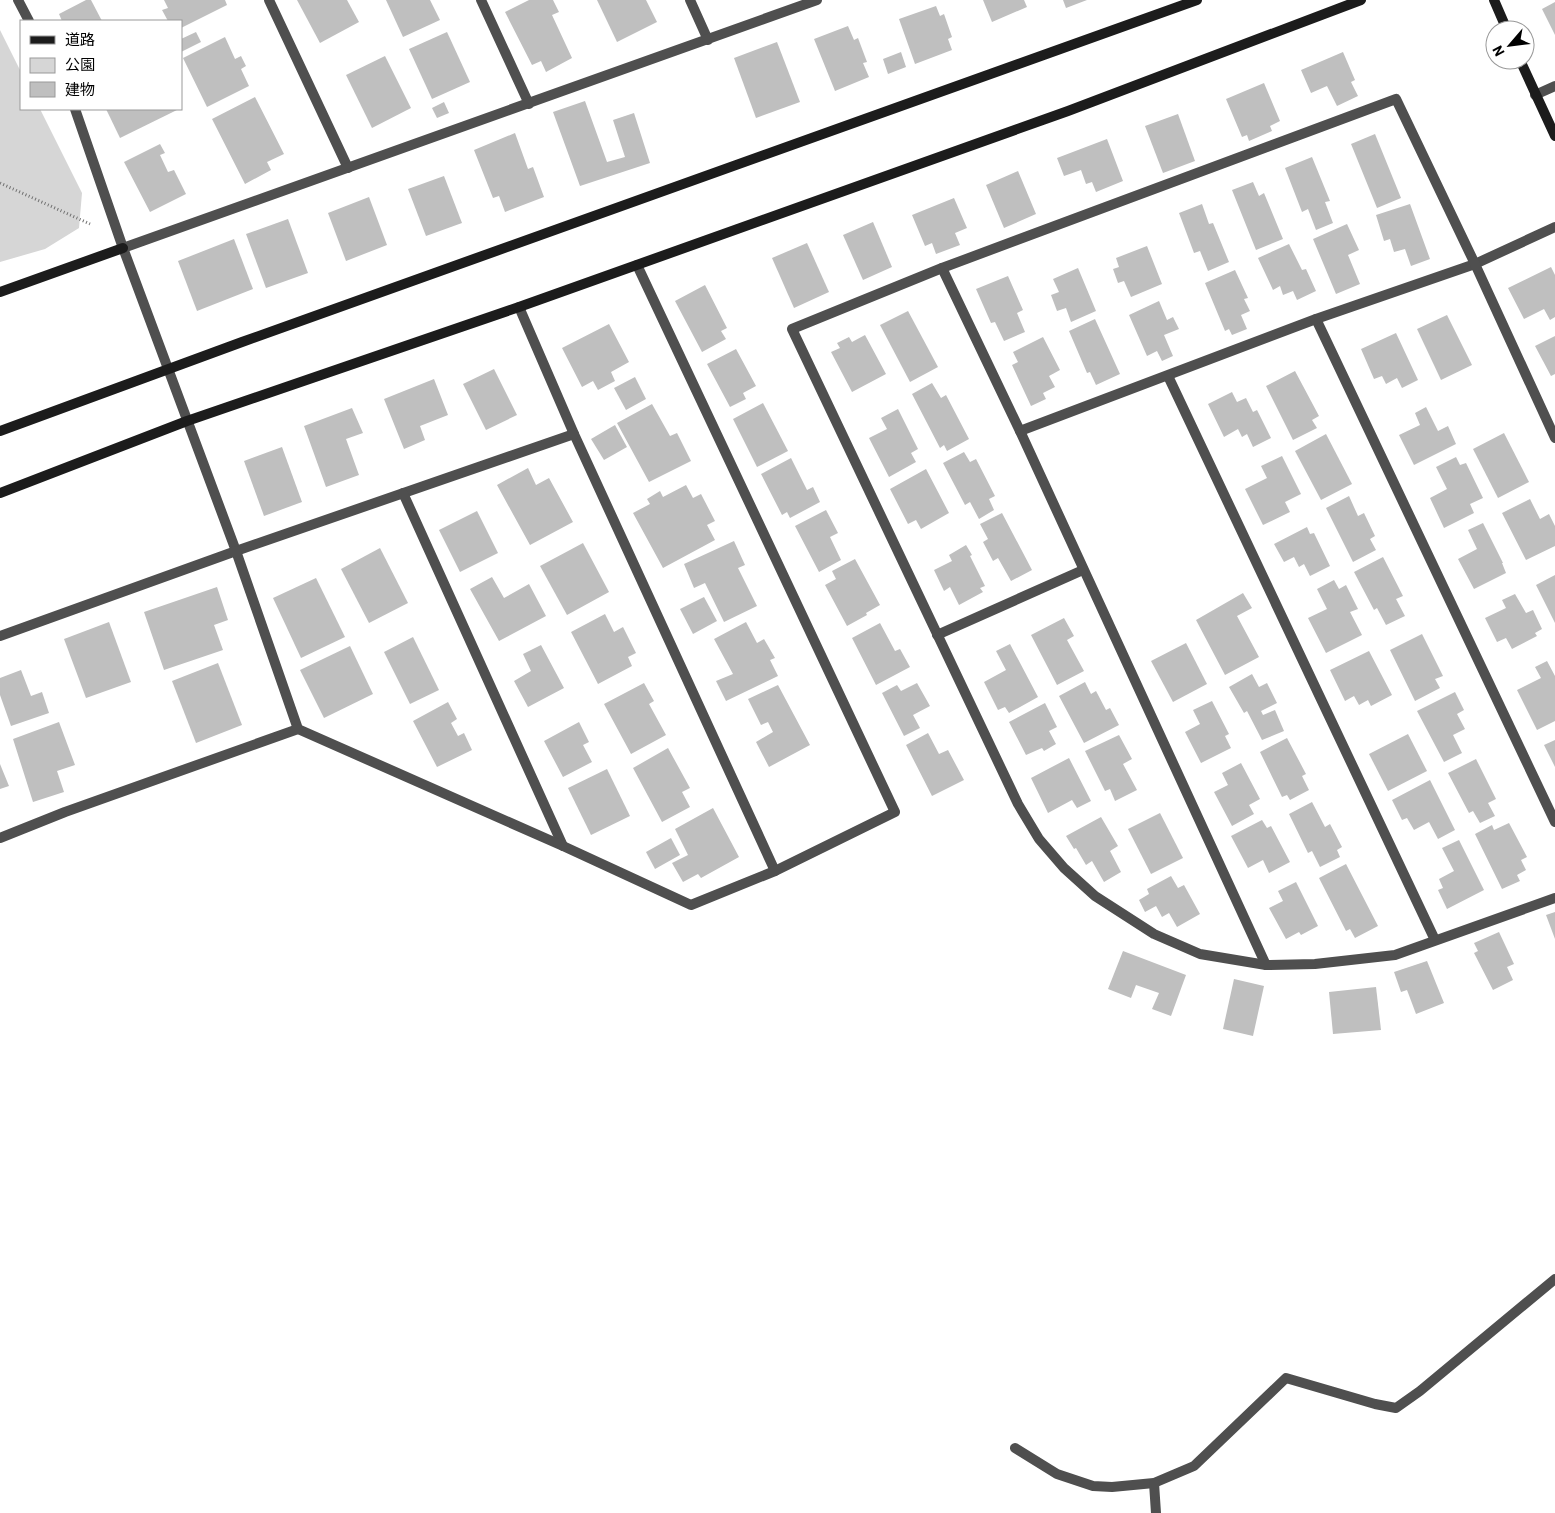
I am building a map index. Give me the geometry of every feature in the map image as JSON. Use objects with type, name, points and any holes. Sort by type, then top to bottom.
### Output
[{"type":"street","points":[[18,0],[28,20]]},
{"type":"street","points":[[269,0],[348,168]]},
{"type":"street","points":[[481,0],[529,104]]},
{"type":"street","points":[[690,0],[708,40]]},
{"type":"street","points":[[0,292],[817,0]]},
{"type":"street","points":[[0,431],[1197,0]]},
{"type":"street","points":[[0,493],[187,422],[519,307],[1068,111],[1360,0]]},
{"type":"street","points":[[1494,0],[1503,20]]},
{"type":"street","points":[[1524,70],[1555,136]]},
{"type":"street","points":[[1535,95],[1555,86]]},
{"type":"street","points":[[1555,438],[1396,99],[942,268],[792,329],[1018,804],[1039,838],[1064,868],[1095,896],[1154,934],[1200,954],[1266,965],[1315,964],[1395,955],[1555,898]]},
{"type":"street","points":[[75,110],[114,224],[236,551],[298,729]]},
{"type":"street","points":[[1020,431],[1316,319],[1475,264],[1555,227]]},
{"type":"street","points":[[0,838],[65,812],[298,729],[563,846],[691,905],[775,871],[895,812],[637,265]]},
{"type":"street","points":[[942,268],[1020,431],[1266,965]]},
{"type":"street","points":[[519,307],[574,434],[775,871]]},
{"type":"street","points":[[1316,319],[1555,822]]},
{"type":"street","points":[[1168,376],[1435,940]]},
{"type":"street","points":[[0,636],[236,551],[574,434]]},
{"type":"street","points":[[403,493],[563,846]]},
{"type":"street","points":[[937,635],[1083,570]]},
{"type":"street","points":[[1015,1448],[1057,1474],[1093,1486],[1112,1487],[1154,1483],[1194,1466],[1286,1378],[1375,1404],[1396,1408],[1420,1391],[1555,1279]]},
{"type":"street","points":[[1154,1483],[1156,1513]]},
{"type":"path","points":[[0,183],[96,227],[114,224]]},
{"type":"green space","points":[[0,30],[20,70],[20,110],[40,110],[82,193],[79,228],[45,249],[0,262]]},
{"type":"building","points":[[86,0],[91,0],[101,20],[62,20],[59,14]]},
{"type":"building","points":[[164,0],[225,0],[227,5],[182,28],[182,20],[167,20],[162,10],[168,8]]},
{"type":"building","points":[[297,0],[347,0],[359,22],[320,43]]},
{"type":"building","points":[[386,0],[430,0],[440,20],[403,37]]},
{"type":"building","points":[[529,0],[553,0],[559,12],[552,15],[572,58],[546,72],[541,61],[532,65],[505,12]]},
{"type":"building","points":[[597,0],[646,0],[657,22],[617,42]]},
{"type":"building","points":[[983,0],[1024,0],[1027,7],[992,22]]},
{"type":"building","points":[[1063,0],[1087,0],[1066,8]]},
{"type":"building","points":[[1555,2],[1555,35],[1542,9]]},
{"type":"building","points":[[936,6],[940,16],[944,14],[952,37],[948,39],[952,50],[915,64],[899,19]]},
{"type":"building","points":[[848,26],[854,40],[858,38],[867,62],[863,63],[869,77],[835,91],[814,39]]},
{"type":"building","points":[[196,32],[201,42],[182,52],[182,39]]},
{"type":"building","points":[[447,32],[470,82],[432,99],[409,49]]},
{"type":"building","points":[[225,37],[235,59],[241,56],[246,66],[241,69],[249,86],[207,107],[183,58]]},
{"type":"building","points":[[777,42],[800,102],[756,118],[734,58]]},
{"type":"building","points":[[901,52],[906,67],[888,74],[883,59]]},
{"type":"building","points":[[1343,52],[1355,80],[1351,82],[1358,96],[1337,106],[1327,86],[1311,93],[1301,70]]},
{"type":"building","points":[[385,56],[411,108],[372,128],[346,75]]},
{"type":"building","points":[[1264,83],[1280,121],[1270,126],[1272,131],[1249,141],[1247,135],[1242,137],[1226,99]]},
{"type":"building","points":[[255,97],[284,154],[267,162],[271,170],[245,184],[212,119]]},
{"type":"building","points":[[585,101],[607,162],[625,157],[613,120],[634,113],[650,163],[580,186],[553,112]]},
{"type":"building","points":[[444,102],[449,113],[437,118],[432,108]]},
{"type":"building","points":[[106,110],[177,110],[120,138]]},
{"type":"building","points":[[1178,114],[1195,161],[1163,173],[1145,126]]},
{"type":"building","points":[[515,133],[528,169],[533,167],[544,197],[505,212],[499,196],[493,198],[474,150]]},
{"type":"building","points":[[1375,134],[1401,198],[1377,208],[1351,144]]},
{"type":"building","points":[[1107,139],[1123,181],[1096,192],[1092,182],[1086,184],[1081,170],[1064,176],[1057,158]]},
{"type":"building","points":[[160,144],[165,153],[160,155],[168,172],[174,170],[186,194],[150,212],[124,162]]},
{"type":"building","points":[[1312,157],[1330,201],[1325,202],[1333,223],[1316,230],[1308,209],[1302,212],[1285,168]]},
{"type":"building","points":[[1018,171],[1036,214],[1004,228],[986,185]]},
{"type":"building","points":[[444,176],[462,223],[426,236],[408,189]]},
{"type":"building","points":[[1253,182],[1259,196],[1264,193],[1283,239],[1256,250],[1232,190]]},
{"type":"building","points":[[369,197],[387,245],[346,261],[328,213]]},
{"type":"building","points":[[954,198],[967,228],[955,233],[960,245],[936,254],[932,243],[925,246],[912,215]]},
{"type":"building","points":[[1202,204],[1209,224],[1213,223],[1229,262],[1208,271],[1200,251],[1194,253],[1179,213]]},
{"type":"building","points":[[1410,204],[1430,259],[1411,266],[1405,249],[1394,252],[1390,239],[1384,241],[1376,215]]},
{"type":"building","points":[[288,219],[308,273],[266,288],[246,234]]},
{"type":"building","points":[[873,222],[892,267],[863,280],[843,235]]},
{"type":"building","points":[[1347,224],[1359,250],[1348,255],[1360,284],[1336,294],[1313,239]]},
{"type":"building","points":[[234,239],[253,289],[197,311],[178,261]]},
{"type":"building","points":[[807,243],[829,292],[794,308],[772,258]]},
{"type":"building","points":[[1289,244],[1302,270],[1306,269],[1316,291],[1297,300],[1293,291],[1283,295],[1280,286],[1273,290],[1258,258]]},
{"type":"building","points":[[1147,246],[1162,284],[1131,297],[1124,281],[1118,283],[1113,269],[1119,267],[1116,258]]},
{"type":"building","points":[[1551,267],[1555,275],[1555,317],[1550,320],[1544,309],[1524,319],[1508,288]]},
{"type":"building","points":[[1078,268],[1096,311],[1071,322],[1066,308],[1057,311],[1051,295],[1059,292],[1053,279]]},
{"type":"building","points":[[1235,270],[1248,298],[1244,299],[1250,311],[1241,315],[1247,329],[1232,335],[1229,329],[1225,331],[1205,283]]},
{"type":"building","points":[[1008,276],[1023,310],[1017,313],[1025,332],[1004,341],[995,322],[991,323],[976,289]]},
{"type":"building","points":[[705,285],[727,328],[721,331],[726,339],[702,352],[675,301]]},
{"type":"building","points":[[1159,301],[1167,320],[1173,317],[1179,329],[1164,335],[1173,356],[1162,361],[1157,351],[1147,356],[1129,315]]},
{"type":"building","points":[[908,311],[938,367],[910,382],[880,325]]},
{"type":"building","points":[[1447,315],[1472,365],[1441,380],[1417,329]]},
{"type":"building","points":[[1095,319],[1120,374],[1096,385],[1090,372],[1087,373],[1069,331]]},
{"type":"building","points":[[609,324],[629,362],[611,372],[615,381],[598,390],[593,381],[582,387],[562,348]]},
{"type":"building","points":[[1396,333],[1418,380],[1402,388],[1397,378],[1386,384],[1382,376],[1374,379],[1361,349]]},
{"type":"building","points":[[865,335],[886,374],[852,392],[831,352],[840,348],[837,343],[849,337],[852,342]]},
{"type":"building","points":[[1555,336],[1555,374],[1551,376],[1535,346]]},
{"type":"building","points":[[1043,337],[1060,370],[1049,376],[1055,387],[1043,393],[1046,399],[1031,406],[1012,365],[1018,362],[1013,352]]},
{"type":"building","points":[[736,349],[756,386],[743,393],[746,399],[730,407],[707,364]]},
{"type":"building","points":[[494,369],[517,415],[486,430],[463,384]]},
{"type":"building","points":[[1295,371],[1319,416],[1312,420],[1317,428],[1293,440],[1266,386]]},
{"type":"building","points":[[635,377],[646,399],[626,410],[614,388]]},
{"type":"building","points":[[434,379],[448,415],[420,426],[425,440],[404,449],[384,399]]},
{"type":"building","points":[[932,383],[941,398],[946,395],[969,439],[947,451],[944,445],[940,448],[912,394]]},
{"type":"building","points":[[1232,392],[1237,402],[1246,398],[1253,412],[1257,410],[1271,438],[1253,447],[1247,434],[1242,437],[1238,429],[1224,437],[1208,404]]},
{"type":"building","points":[[763,403],[788,451],[757,467],[733,419]]},
{"type":"building","points":[[652,404],[670,436],[677,433],[691,461],[649,482],[617,423]]},
{"type":"building","points":[[1426,407],[1438,431],[1448,426],[1456,444],[1414,465],[1399,435],[1420,425],[1415,413]]},
{"type":"building","points":[[352,408],[363,433],[346,439],[359,475],[326,487],[304,426]]},
{"type":"building","points":[[898,409],[918,449],[911,453],[916,462],[889,477],[869,438],[887,429],[881,418]]},
{"type":"building","points":[[615,425],[627,447],[604,460],[591,439]]},
{"type":"building","points":[[1504,433],[1529,482],[1498,498],[1473,449]]},
{"type":"building","points":[[1326,434],[1352,484],[1321,500],[1295,451]]},
{"type":"building","points":[[282,447],[302,502],[264,516],[244,461]]},
{"type":"building","points":[[964,452],[970,462],[976,459],[995,496],[989,499],[994,510],[979,519],[970,502],[965,505],[943,463]]},
{"type":"building","points":[[1282,456],[1301,494],[1285,502],[1290,512],[1263,525],[1245,489],[1267,478],[1261,466]]},
{"type":"building","points":[[1456,457],[1460,465],[1466,463],[1483,498],[1470,504],[1474,513],[1444,528],[1430,498],[1447,489],[1436,467]]},
{"type":"building","points":[[791,458],[807,490],[813,487],[820,502],[790,518],[787,512],[782,515],[761,474]]},
{"type":"building","points":[[528,468],[536,485],[549,478],[573,522],[530,545],[497,485]]},
{"type":"building","points":[[926,469],[949,513],[921,529],[916,520],[908,524],[890,489]]},
{"type":"building","points":[[686,485],[693,498],[701,494],[715,521],[707,525],[715,540],[663,568],[633,513],[650,504],[647,499],[660,491],[663,497]]},
{"type":"building","points":[[1349,496],[1358,516],[1364,513],[1375,536],[1370,539],[1376,550],[1353,562],[1326,508]]},
{"type":"building","points":[[1530,499],[1540,519],[1549,514],[1555,526],[1555,546],[1526,560],[1502,513]]},
{"type":"building","points":[[826,510],[838,533],[830,537],[841,560],[819,572],[795,526]]},
{"type":"building","points":[[477,511],[498,553],[460,572],[439,530]]},
{"type":"building","points":[[1002,513],[1032,570],[1011,581],[998,558],[993,561],[983,542],[988,539],[980,524]]},
{"type":"building","points":[[1483,523],[1506,573],[1474,589],[1458,559],[1477,549],[1468,530]]},
{"type":"building","points":[[1307,527],[1310,534],[1314,533],[1330,566],[1310,576],[1304,564],[1299,567],[1294,557],[1284,562],[1274,544]]},
{"type":"building","points":[[734,541],[745,565],[738,568],[757,606],[724,622],[705,583],[694,588],[684,564]]},
{"type":"building","points":[[583,543],[609,592],[567,615],[540,566]]},
{"type":"building","points":[[966,545],[985,586],[980,588],[983,592],[959,605],[950,587],[944,591],[934,570],[952,561],[949,555]]},
{"type":"building","points":[[380,548],[408,603],[369,623],[341,569]]},
{"type":"building","points":[[1383,557],[1403,596],[1396,599],[1405,616],[1386,625],[1377,608],[1374,610],[1354,572]]},
{"type":"building","points":[[855,559],[880,605],[847,626],[825,585],[836,579],[832,571]]},
{"type":"building","points":[[1555,575],[1555,623],[1536,585]]},
{"type":"building","points":[[492,577],[504,598],[529,584],[546,616],[499,641],[470,589]]},
{"type":"building","points":[[316,578],[345,637],[301,658],[273,598]]},
{"type":"building","points":[[1334,580],[1339,589],[1346,585],[1358,609],[1350,612],[1362,635],[1326,653],[1308,618],[1327,609],[1317,589]]},
{"type":"building","points":[[217,587],[228,620],[214,625],[223,650],[164,670],[144,612]]},
{"type":"building","points":[[1243,593],[1252,608],[1237,616],[1259,657],[1225,675],[1196,620]]},
{"type":"building","points":[[1515,594],[1526,613],[1533,610],[1542,629],[1535,633],[1537,636],[1512,649],[1506,638],[1497,642],[1485,618],[1506,608],[1502,600]]},
{"type":"building","points":[[704,597],[717,621],[693,634],[680,609]]},
{"type":"building","points":[[605,614],[614,632],[623,627],[636,653],[628,657],[632,666],[598,684],[571,632]]},
{"type":"building","points":[[1064,618],[1074,636],[1067,640],[1084,671],[1057,685],[1031,635]]},
{"type":"building","points":[[109,622],[131,682],[86,698],[64,639]]},
{"type":"building","points":[[746,622],[757,643],[764,639],[775,658],[770,660],[778,676],[726,701],[716,681],[733,674],[714,639]]},
{"type":"building","points":[[880,623],[895,651],[900,649],[910,667],[876,685],[852,638]]},
{"type":"building","points":[[1422,634],[1443,676],[1435,679],[1440,688],[1415,701],[1390,650]]},
{"type":"building","points":[[413,637],[439,690],[410,704],[384,652]]},
{"type":"building","points":[[1186,643],[1207,684],[1173,702],[1151,661]]},
{"type":"building","points":[[1010,644],[1038,697],[1009,713],[1005,707],[998,710],[984,682],[1006,670],[996,651]]},
{"type":"building","points":[[541,645],[564,688],[528,707],[514,681],[531,671],[523,654]]},
{"type":"building","points":[[350,646],[373,694],[324,718],[300,670]]},
{"type":"building","points":[[1369,651],[1392,695],[1371,706],[1368,700],[1359,705],[1354,696],[1345,701],[1330,670]]},
{"type":"building","points":[[1547,661],[1555,676],[1555,721],[1537,730],[1517,690],[1541,678],[1535,667]]},
{"type":"building","points":[[218,663],[242,725],[196,743],[172,681]]},
{"type":"building","points":[[21,670],[31,696],[42,692],[49,713],[11,726],[0,695],[0,678]]},
{"type":"building","points":[[1252,674],[1259,687],[1267,683],[1277,703],[1261,711],[1263,715],[1275,710],[1284,731],[1262,740],[1247,711],[1244,713],[1229,687]]},
{"type":"building","points":[[1085,682],[1091,694],[1096,691],[1106,710],[1110,708],[1119,725],[1084,743],[1059,696]]},
{"type":"building","points":[[644,683],[654,701],[649,704],[666,735],[631,754],[604,704]]},
{"type":"building","points":[[917,683],[930,706],[913,715],[920,728],[904,736],[882,693],[897,685],[901,691]]},
{"type":"building","points":[[778,685],[810,745],[769,767],[756,742],[773,732],[768,722],[761,725],[748,699]]},
{"type":"building","points":[[1455,692],[1464,710],[1457,714],[1465,729],[1453,735],[1462,753],[1444,762],[1417,711]]},
{"type":"building","points":[[1212,701],[1229,734],[1225,736],[1231,748],[1201,763],[1185,732],[1200,724],[1193,710]]},
{"type":"building","points":[[448,702],[457,719],[451,723],[458,736],[464,733],[472,750],[437,767],[413,721]]},
{"type":"building","points":[[1045,703],[1057,727],[1049,731],[1056,744],[1044,751],[1042,748],[1026,755],[1009,722]]},
{"type":"building","points":[[59,722],[75,765],[57,771],[64,792],[33,802],[13,739]]},
{"type":"building","points":[[579,722],[589,742],[583,745],[592,762],[563,777],[544,741]]},
{"type":"building","points":[[928,733],[939,754],[948,750],[964,780],[932,796],[906,745]]},
{"type":"building","points":[[1408,734],[1427,771],[1388,791],[1369,754]]},
{"type":"building","points":[[1119,735],[1132,759],[1123,764],[1137,790],[1115,801],[1110,789],[1105,791],[1085,751]]},
{"type":"building","points":[[1287,738],[1306,774],[1302,776],[1309,790],[1290,800],[1287,795],[1282,797],[1260,752]]},
{"type":"building","points":[[1555,740],[1555,767],[1544,745]]},
{"type":"building","points":[[668,748],[690,788],[682,792],[690,807],[662,822],[633,768]]},
{"type":"building","points":[[1069,758],[1091,801],[1077,808],[1072,800],[1048,813],[1031,778]]},
{"type":"building","points":[[1476,759],[1496,799],[1488,803],[1495,816],[1480,823],[1473,811],[1469,813],[1448,773]]},
{"type":"building","points":[[1241,763],[1260,799],[1249,805],[1254,814],[1232,826],[1214,792],[1228,785],[1222,773]]},
{"type":"building","points":[[0,764],[9,786],[0,789]]},
{"type":"building","points":[[607,769],[630,816],[591,835],[568,788]]},
{"type":"building","points":[[1430,780],[1455,830],[1438,839],[1429,822],[1414,830],[1407,818],[1402,820],[1392,800]]},
{"type":"building","points":[[1312,802],[1325,827],[1330,824],[1342,847],[1337,850],[1340,857],[1320,867],[1312,851],[1308,853],[1289,814]]},
{"type":"building","points":[[713,808],[739,857],[701,878],[698,874],[683,882],[672,863],[688,855],[675,829]]},
{"type":"building","points":[[1160,813],[1183,858],[1151,874],[1128,829]]},
{"type":"building","points":[[1101,817],[1118,846],[1110,851],[1121,872],[1104,882],[1092,861],[1086,865],[1066,836]]},
{"type":"building","points":[[1262,820],[1267,828],[1271,826],[1290,862],[1269,873],[1263,860],[1248,868],[1231,836]]},
{"type":"building","points":[[1509,823],[1527,857],[1521,860],[1526,870],[1517,875],[1520,881],[1502,889],[1475,834],[1492,825],[1494,830]]},
{"type":"building","points":[[671,838],[680,855],[655,869],[646,852]]},
{"type":"building","points":[[1459,840],[1484,890],[1447,909],[1438,890],[1443,888],[1439,879],[1454,871],[1442,848]]},
{"type":"building","points":[[1346,864],[1378,926],[1355,938],[1350,929],[1346,931],[1319,878]]},
{"type":"building","points":[[1171,876],[1178,888],[1184,885],[1200,914],[1177,927],[1169,913],[1162,917],[1156,906],[1145,912],[1139,900],[1149,894],[1147,889]]},
{"type":"building","points":[[1296,882],[1318,926],[1301,935],[1299,932],[1286,939],[1269,908],[1283,901],[1278,891]]},
{"type":"building","points":[[1555,912],[1555,939],[1546,915]]},
{"type":"building","points":[[1499,932],[1514,964],[1507,967],[1513,980],[1493,990],[1474,953],[1478,951],[1474,943]]},
{"type":"building","points":[[1123,951],[1186,975],[1171,1016],[1152,1009],[1159,993],[1136,985],[1131,998],[1108,989]]},
{"type":"building","points":[[1427,961],[1444,1003],[1416,1014],[1407,990],[1401,992],[1394,972]]},
{"type":"building","points":[[1234,979],[1264,986],[1253,1036],[1223,1029]]},
{"type":"building","points":[[1376,987],[1381,1030],[1333,1034],[1329,992]]}]
